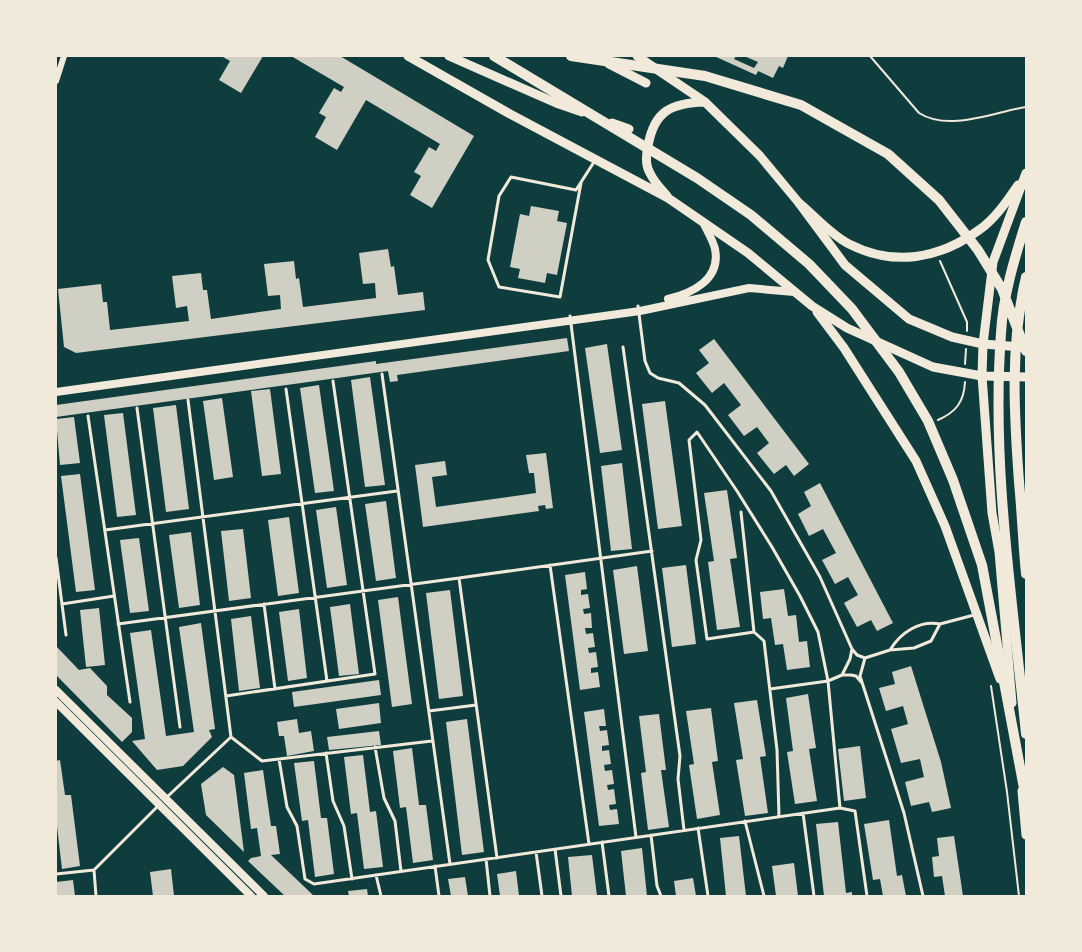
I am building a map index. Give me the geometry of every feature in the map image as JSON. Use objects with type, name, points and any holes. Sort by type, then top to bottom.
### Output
[{"type":"highway","points":[[494,56],[697,178],[751,215],[809,264],[852,309],[898,372],[928,421],[953,480],[982,565],[1026,799]]},
{"type":"highway","points":[[571,56],[705,76],[801,105],[888,154],[939,200],[978,250],[1002,289],[1026,349]]},
{"type":"highway","points":[[1026,222],[1014,262],[1001,331],[998,415],[1004,515],[1026,734]]},
{"type":"highway","points":[[1026,277],[1014,358],[1013,407],[1026,574]]},
{"type":"main road","points":[[408,56],[668,198],[748,253],[812,306],[847,328],[933,367],[982,376],[1026,377]]},
{"type":"main road","points":[[449,56],[556,104],[629,129]]},
{"type":"main road","points":[[593,56],[646,83]]},
{"type":"main road","points":[[637,56],[705,102],[759,156],[799,203],[845,266],[909,319],[952,337],[983,344],[1026,349]]},
{"type":"main road","points":[[668,198],[649,173],[646,158],[651,130],[658,118],[669,110],[688,103],[705,102]]},
{"type":"main road","points":[[799,203],[846,243],[871,254],[910,258],[937,253],[980,230],[1001,209],[1026,175]]},
{"type":"main road","points":[[1026,175],[993,262],[983,344],[982,376],[992,513],[999,552],[1026,835]]},
{"type":"main road","points":[[812,306],[844,348],[916,461],[945,526],[1013,715]]},
{"type":"street","points":[[56,81],[64,56]]},
{"type":"street","points":[[675,299],[709,279],[716,262],[714,247],[703,222]]},
{"type":"street","points":[[56,387],[639,309],[675,299],[749,288],[796,292]]},
{"type":"street","points":[[56,392],[571,318]]},
{"type":"street","points":[[56,690],[251,897]]},
{"type":"street","points":[[56,702],[264,897]]},
{"type":"lane","points":[[581,183],[560,297],[499,286],[488,260],[499,196],[511,177],[576,190],[595,160]]},
{"type":"lane","points":[[639,309],[645,361],[650,373],[658,378],[679,383],[705,405],[771,491],[820,577],[852,649],[857,655],[865,658],[890,650],[914,648],[931,641],[940,624]]},
{"type":"lane","points":[[571,318],[636,837]]},
{"type":"lane","points":[[623,347],[680,756],[678,779],[684,830]]},
{"type":"lane","points":[[382,374],[450,864]]},
{"type":"lane","points":[[226,696],[375,674],[333,381]]},
{"type":"lane","points":[[286,389],[327,681]]},
{"type":"lane","points":[[188,400],[231,737],[262,761],[432,741]]},
{"type":"lane","points":[[136,408],[180,727]]},
{"type":"lane","points":[[88,416],[130,702]]},
{"type":"lane","points":[[754,632],[707,639],[696,560],[701,540],[689,440],[698,432],[738,491],[800,596],[818,632],[828,681],[840,808]]},
{"type":"lane","points":[[105,530],[398,491]]},
{"type":"lane","points":[[741,512],[754,632],[764,641],[777,750],[779,816]]},
{"type":"lane","points":[[118,624],[651,551]]},
{"type":"lane","points":[[56,558],[66,635]]},
{"type":"lane","points":[[550,565],[589,844]]},
{"type":"lane","points":[[459,578],[497,858]]},
{"type":"lane","points":[[62,604],[114,596]]},
{"type":"lane","points":[[264,604],[275,689]]},
{"type":"lane","points":[[890,650],[896,639],[922,624],[931,622],[940,624],[976,614]]},
{"type":"lane","points":[[842,675],[852,649]]},
{"type":"lane","points":[[865,658],[860,676],[904,813],[923,897]]},
{"type":"lane","points":[[770,689],[828,681],[842,675],[856,676],[862,684]]},
{"type":"lane","points":[[429,711],[476,705]]},
{"type":"lane","points":[[56,874],[94,870],[231,737]]},
{"type":"lane","points":[[375,747],[384,798],[395,821],[401,872]]},
{"type":"lane","points":[[326,753],[333,801],[344,826],[352,879]]},
{"type":"lane","points":[[279,759],[287,807],[297,826],[305,879],[314,884],[840,808],[855,811],[867,897]]},
{"type":"lane","points":[[803,813],[814,897]]},
{"type":"lane","points":[[746,821],[764,897]]},
{"type":"lane","points":[[698,828],[708,897]]},
{"type":"lane","points":[[651,835],[657,886],[661,897]]},
{"type":"lane","points":[[602,842],[609,897]]},
{"type":"lane","points":[[555,849],[561,897]]},
{"type":"lane","points":[[536,852],[542,897]]},
{"type":"lane","points":[[486,859],[490,897]]},
{"type":"lane","points":[[435,866],[439,897]]},
{"type":"lane","points":[[94,870],[96,897]]},
{"type":"lane","points":[[376,875],[381,897]]},
{"type":"path","points":[[870,56],[919,113],[930,120],[949,122],[1026,107]]},
{"type":"path","points":[[932,423],[954,412],[961,403],[965,387],[967,322],[937,253]]},
{"type":"path","points":[[990,682],[994,693],[1008,792],[1018,897]]},
{"type":"building","points":[[224,56],[263,56],[241,93],[219,80],[230,61]]},
{"type":"building","points":[[291,56],[340,56],[474,136],[432,208],[410,195],[421,176],[414,172],[429,147],[436,151],[440,144],[366,100],[337,150],[315,137],[326,117],[319,113],[334,88],[341,92],[344,87]]},
{"type":"building","points":[[714,56],[736,56],[734,59],[754,68],[758,62],[744,56],[788,56],[783,68],[779,66],[773,78],[758,71],[756,75]]},
{"type":"building","points":[[531,206],[559,211],[557,221],[567,223],[557,275],[547,273],[545,283],[518,278],[520,269],[510,267],[520,214],[529,216]]},
{"type":"building","points":[[388,249],[391,267],[394,266],[398,295],[423,292],[425,310],[76,353],[64,347],[58,289],[101,284],[103,302],[107,302],[110,330],[189,321],[187,306],[176,308],[172,276],[201,273],[203,290],[207,290],[211,319],[281,309],[280,295],[268,296],[264,264],[294,261],[303,307],[376,298],[375,283],[363,284],[359,253]]},
{"type":"building","points":[[567,338],[569,351],[397,375],[398,381],[390,382],[388,371],[56,417],[56,405],[376,361],[376,364]]},
{"type":"building","points":[[714,339],[809,464],[794,476],[786,465],[774,474],[757,453],[769,443],[757,427],[744,436],[728,415],[741,405],[724,383],[712,393],[696,373],[709,363],[699,350]]},
{"type":"building","points":[[607,344],[622,450],[600,453],[585,348]]},
{"type":"building","points":[[370,377],[385,485],[365,487],[351,380]]},
{"type":"building","points":[[319,385],[334,491],[315,493],[300,388]]},
{"type":"building","points":[[270,389],[281,474],[262,476],[251,391]]},
{"type":"building","points":[[222,398],[233,477],[214,480],[203,401]]},
{"type":"building","points":[[665,401],[682,526],[658,529],[642,404]]},
{"type":"building","points":[[176,405],[189,509],[166,512],[153,408]]},
{"type":"building","points":[[123,413],[136,515],[117,517],[104,415]]},
{"type":"building","points":[[74,417],[80,463],[60,465],[56,419]]},
{"type":"building","points":[[546,453],[553,508],[546,509],[545,505],[538,506],[539,511],[423,527],[415,465],[445,461],[447,475],[432,477],[436,507],[536,493],[534,473],[529,473],[526,455]]},
{"type":"building","points":[[622,463],[632,549],[611,551],[601,466]]},
{"type":"building","points":[[80,474],[95,590],[76,592],[61,476]]},
{"type":"building","points":[[820,483],[893,623],[877,631],[871,620],[857,627],[844,603],[858,595],[848,577],[835,584],[822,560],[836,553],[823,529],[809,536],[798,514],[811,506],[804,492]]},
{"type":"building","points":[[727,490],[737,558],[730,559],[740,627],[717,630],[708,562],[714,561],[704,493]]},
{"type":"building","points":[[386,501],[396,578],[376,581],[365,504]]},
{"type":"building","points":[[336,507],[347,585],[327,588],[316,510]]},
{"type":"building","points":[[289,517],[299,593],[278,596],[268,520]]},
{"type":"building","points":[[243,529],[251,598],[229,601],[221,531]]},
{"type":"building","points":[[191,532],[200,605],[179,608],[169,535]]},
{"type":"building","points":[[139,538],[149,611],[130,613],[120,540]]},
{"type":"building","points":[[686,565],[696,644],[672,647],[662,568]]},
{"type":"building","points":[[637,566],[648,651],[624,654],[613,570]]},
{"type":"building","points":[[585,572],[587,589],[581,590],[581,595],[588,594],[590,608],[583,609],[584,614],[591,613],[592,628],[585,628],[586,634],[593,633],[595,647],[588,648],[589,653],[596,652],[598,667],[591,668],[591,673],[598,672],[600,687],[580,690],[565,575]]},
{"type":"building","points":[[784,589],[788,616],[796,615],[799,642],[807,641],[810,667],[787,670],[783,644],[775,645],[771,618],[763,619],[760,592]]},
{"type":"building","points":[[450,590],[463,696],[439,699],[426,593]]},
{"type":"building","points":[[398,597],[412,704],[392,707],[378,600]]},
{"type":"building","points":[[350,604],[359,674],[339,676],[330,607]]},
{"type":"building","points":[[99,608],[105,665],[86,667],[80,610]]},
{"type":"building","points":[[299,609],[307,678],[288,681],[279,612]]},
{"type":"building","points":[[251,616],[260,688],[239,691],[231,619]]},
{"type":"building","points":[[201,623],[215,729],[209,730],[212,737],[183,766],[157,770],[132,741],[145,739],[130,633],[151,630],[166,736],[194,732],[179,627]]},
{"type":"building","points":[[56,646],[79,670],[90,668],[107,686],[107,695],[132,718],[132,732],[122,742],[56,675]]},
{"type":"building","points":[[911,666],[941,762],[951,808],[932,812],[929,802],[911,806],[905,782],[924,777],[920,759],[901,763],[891,729],[908,724],[903,706],[886,711],[879,688],[895,684],[892,672]]},
{"type":"building","points":[[379,680],[381,695],[294,707],[292,692]]},
{"type":"building","points":[[808,694],[816,748],[809,749],[817,801],[795,804],[787,752],[793,751],[786,698]]},
{"type":"building","points":[[757,700],[766,756],[760,757],[768,813],[745,816],[736,760],[743,759],[734,703]]},
{"type":"building","points":[[379,703],[381,723],[339,729],[336,709]]},
{"type":"building","points":[[711,708],[718,761],[712,762],[720,815],[697,819],[689,765],[694,764],[686,711]]},
{"type":"building","points":[[604,709],[606,726],[599,726],[600,731],[607,730],[609,745],[602,746],[602,751],[609,750],[611,764],[604,765],[605,771],[612,770],[614,784],[607,785],[608,790],[614,789],[616,804],[609,805],[610,810],[617,809],[619,824],[599,826],[584,712]]},
{"type":"building","points":[[659,714],[666,770],[661,770],[669,827],[648,830],[641,773],[646,772],[639,716]]},
{"type":"building","points":[[297,719],[299,733],[311,731],[314,751],[287,756],[284,736],[279,736],[277,722]]},
{"type":"building","points":[[467,719],[484,852],[462,855],[446,722]]},
{"type":"building","points":[[379,731],[381,745],[329,750],[327,737]]},
{"type":"building","points":[[860,746],[866,798],[844,801],[838,749]]},
{"type":"building","points":[[412,748],[419,805],[426,805],[433,860],[413,863],[406,807],[400,808],[393,751]]},
{"type":"building","points":[[363,755],[370,812],[376,811],[383,867],[364,869],[357,813],[351,814],[344,757]]},
{"type":"building","points":[[60,760],[65,795],[71,795],[80,866],[62,869],[56,818],[56,761]]},
{"type":"building","points":[[314,761],[321,818],[327,818],[334,874],[315,877],[308,820],[302,821],[294,763]]},
{"type":"building","points":[[223,767],[234,775],[244,852],[206,815],[201,784]]},
{"type":"building","points":[[263,770],[271,826],[276,826],[280,854],[271,855],[314,896],[285,896],[248,861],[261,856],[257,828],[251,829],[244,773]]},
{"type":"building","points":[[889,820],[897,876],[902,875],[906,896],[883,896],[880,879],[873,880],[864,824]]},
{"type":"building","points":[[838,822],[846,893],[852,892],[852,896],[824,896],[816,824]]},
{"type":"building","points":[[739,836],[746,896],[726,896],[720,838]]},
{"type":"building","points":[[954,836],[963,896],[945,896],[942,876],[934,877],[932,857],[939,856],[937,838]]},
{"type":"building","points":[[642,848],[647,896],[626,896],[621,851]]},
{"type":"building","points":[[592,855],[597,896],[572,896],[568,857]]},
{"type":"building","points":[[794,863],[798,896],[776,896],[772,866]]},
{"type":"building","points":[[171,869],[174,896],[153,896],[150,872]]},
{"type":"building","points":[[516,871],[519,896],[500,896],[497,874]]},
{"type":"building","points":[[465,877],[468,896],[451,896],[448,879]]},
{"type":"building","points":[[693,878],[696,896],[676,896],[674,881]]},
{"type":"building","points":[[73,880],[75,896],[56,896],[56,882]]},
{"type":"building","points":[[367,889],[368,896],[349,896],[348,891]]}]
